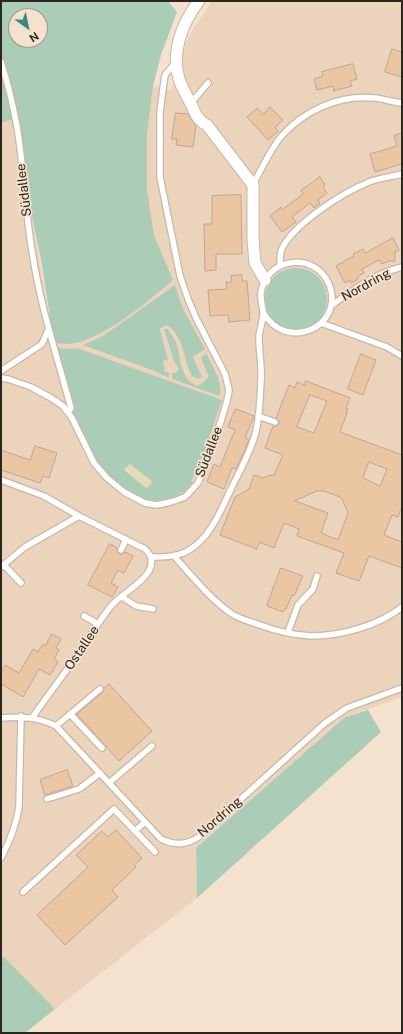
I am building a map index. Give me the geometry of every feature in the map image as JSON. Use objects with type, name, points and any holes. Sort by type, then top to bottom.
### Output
[{"type":"street","points":[[198,1],[190,13],[180,34],[176,62],[179,77],[191,104],[202,123],[207,125],[253,185],[252,206],[255,263],[265,280]]},
{"type":"lane","name":"Südallee","points":[[1,62],[7,81],[17,128],[32,249],[39,292],[48,330],[71,408],[68,412],[94,463],[107,478],[124,492],[145,503],[157,504],[171,502],[184,496],[198,483],[227,401],[229,390],[225,374],[198,323],[180,276],[160,177],[159,140],[162,89],[165,75],[176,62]]},
{"type":"lane","points":[[191,104],[208,83]]},
{"type":"lane","points":[[253,185],[279,140],[289,128],[312,111],[327,104],[349,98],[374,98],[402,104]]},
{"type":"lane","points":[[280,266],[280,258],[285,244],[309,218],[349,192],[371,182],[402,174]]},
{"type":"lane","points":[[1,480],[44,496],[79,516],[145,549],[149,552],[151,557],[174,556],[187,551],[197,544],[210,529],[221,512],[249,453],[256,432],[261,379],[259,339],[263,312],[260,295],[265,280],[272,271],[280,266],[298,262],[310,265],[319,270],[329,284],[332,296],[331,306],[321,323],[310,330],[302,333],[290,333],[284,331],[274,326],[263,312]]},
{"type":"lane","name":"Nordring","points":[[331,306],[360,286],[402,267]]},
{"type":"lane","points":[[321,323],[387,347],[402,356]]},
{"type":"lane","points":[[1,371],[42,344],[48,330]]},
{"type":"lane","points":[[1,378],[31,387],[43,393],[53,399],[68,412]]},
{"type":"lane","points":[[258,416],[275,422]]},
{"type":"lane","points":[[21,583],[3,566],[25,547],[79,516]]},
{"type":"lane","points":[[121,550],[126,540]]},
{"type":"lane","points":[[174,556],[217,602],[233,615],[277,631],[311,636],[346,631],[380,620],[402,607]]},
{"type":"lane","name":"Ostallee","points":[[32,718],[113,604],[146,575],[152,563],[151,557]]},
{"type":"lane","points":[[288,632],[298,605],[313,588],[317,576]]},
{"type":"lane","points":[[122,597],[136,606],[153,608]]},
{"type":"lane","points":[[84,616],[98,624]]},
{"type":"lane","name":"Nordring","points":[[32,718],[44,720],[56,726],[161,839],[169,843],[186,843],[200,836],[331,719],[347,708],[402,688]]},
{"type":"lane","points":[[56,726],[100,689]]},
{"type":"lane","points":[[70,714],[102,748]]},
{"type":"lane","points":[[1,718],[21,716],[32,718]]},
{"type":"lane","points":[[1,858],[10,840],[17,820],[19,807],[21,716]]},
{"type":"lane","points":[[109,783],[152,746]]},
{"type":"lane","points":[[47,798],[79,789],[100,773]]},
{"type":"lane","points":[[23,892],[114,810],[155,852]]},
{"type":"lane","points":[[135,831],[145,822]]},
{"type":"shaded area","points":[[212,1],[402,1],[402,697],[344,718],[196,848],[197,898],[55,1009],[1,954],[1,123],[12,118],[34,228],[53,338],[87,340],[114,325],[152,298],[173,280],[154,235],[147,190],[147,135],[153,86],[171,91],[188,37]]},
{"type":"green space","points":[[1,1],[168,1],[177,12],[161,55],[153,86],[147,135],[147,190],[154,235],[173,280],[151,299],[122,320],[93,337],[79,342],[66,344],[57,343],[53,338],[42,265],[12,119],[1,123]]},
{"type":"green space","points":[[296,268],[308,270],[318,277],[325,287],[327,299],[325,311],[318,321],[308,328],[296,330],[284,328],[274,321],[267,311],[265,299],[267,287],[274,277],[284,270]]},
{"type":"green space","points":[[175,285],[183,309],[205,349],[193,357],[202,377],[198,379],[192,376],[180,341],[173,330],[167,325],[160,328],[160,330],[168,360],[163,361],[165,372],[169,372],[169,378],[152,370],[83,345],[103,336]]},
{"type":"green space","points":[[164,329],[168,329],[175,341],[184,374],[192,383],[198,386],[209,377],[201,358],[206,353],[220,384],[220,396],[172,379],[172,373],[175,373],[179,369],[174,361]]},
{"type":"green space","points":[[56,347],[63,349],[77,348],[222,400],[203,456],[191,481],[193,482],[185,491],[175,497],[159,502],[147,501],[131,494],[110,477],[97,463],[76,420],[73,411],[73,401]]},
{"type":"green space","points":[[368,710],[381,732],[197,898],[196,848],[344,718]]},
{"type":"green space","points":[[1,954],[55,1009],[25,1033],[1,1033]]},
{"type":"sand","points":[[130,464],[152,481],[149,486],[146,488],[124,470]]},
{"type":"building","points":[[392,49],[402,52],[402,77],[385,72]]},
{"type":"building","points":[[353,64],[357,79],[350,81],[352,86],[334,91],[333,86],[317,90],[314,79],[323,76],[322,72]]},
{"type":"building","points":[[270,107],[283,120],[275,127],[278,131],[268,140],[247,117],[257,108],[263,114]]},
{"type":"building","points":[[176,113],[188,114],[196,126],[193,147],[176,145],[177,139],[172,139]]},
{"type":"building","points":[[402,133],[402,164],[375,172],[370,154],[397,146],[394,136]]},
{"type":"building","points":[[320,177],[325,185],[323,187],[327,193],[318,200],[320,203],[314,208],[310,203],[292,217],[296,222],[282,232],[270,216],[281,207],[282,210],[303,194],[301,191]]},
{"type":"building","points":[[241,195],[242,254],[216,254],[216,270],[205,271],[204,224],[212,224],[212,196]]},
{"type":"building","points":[[393,238],[399,250],[395,252],[395,261],[389,261],[382,264],[379,260],[362,269],[364,273],[357,277],[358,279],[351,283],[350,280],[345,283],[336,266],[363,249],[365,253]]},
{"type":"building","points":[[242,275],[242,281],[247,281],[250,320],[229,322],[228,315],[210,316],[208,290],[227,289],[226,282],[232,282],[231,276]]},
{"type":"building","points":[[361,354],[376,360],[363,395],[348,389]]},
{"type":"building","points":[[306,381],[350,398],[346,408],[348,409],[347,413],[340,432],[402,455],[402,506],[398,517],[392,515],[384,535],[402,542],[402,568],[369,556],[359,581],[336,573],[344,553],[297,536],[299,529],[284,523],[274,548],[259,542],[257,549],[220,535],[235,497],[249,489],[254,475],[263,478],[274,475],[283,455],[265,448],[273,426],[279,424],[279,421],[276,418],[289,385],[295,388],[297,382],[304,385]],"holes":[[[310,395],[327,401],[314,433],[297,427]],[[369,462],[387,469],[380,486],[363,478]],[[317,491],[324,491],[340,497],[348,513],[338,540],[321,533],[328,513],[295,501]]]},
{"type":"building","points":[[236,409],[254,416],[245,438],[249,440],[236,469],[232,468],[224,489],[207,482],[214,464],[220,467],[235,430],[228,427]]},
{"type":"building","points":[[35,446],[57,453],[49,478],[43,476],[40,483],[1,470],[1,450],[30,460]]},
{"type":"building","points":[[110,544],[117,548],[119,554],[125,552],[133,556],[124,573],[118,570],[111,583],[118,587],[112,597],[88,585]]},
{"type":"building","points":[[281,568],[303,576],[294,596],[292,595],[286,609],[283,612],[267,606]]},
{"type":"building","points":[[52,634],[61,639],[56,648],[59,650],[54,659],[58,662],[50,675],[39,669],[23,697],[1,684],[1,673],[5,665],[19,673],[33,649],[38,652],[43,644],[45,646]]},
{"type":"building","points":[[109,684],[152,731],[119,761],[77,714],[103,692]]},
{"type":"building","points":[[67,770],[73,786],[45,795],[40,780]]},
{"type":"building","points":[[116,830],[142,858],[134,865],[136,867],[112,890],[118,897],[65,945],[37,915],[88,867],[76,855],[102,831],[108,837]]}]
